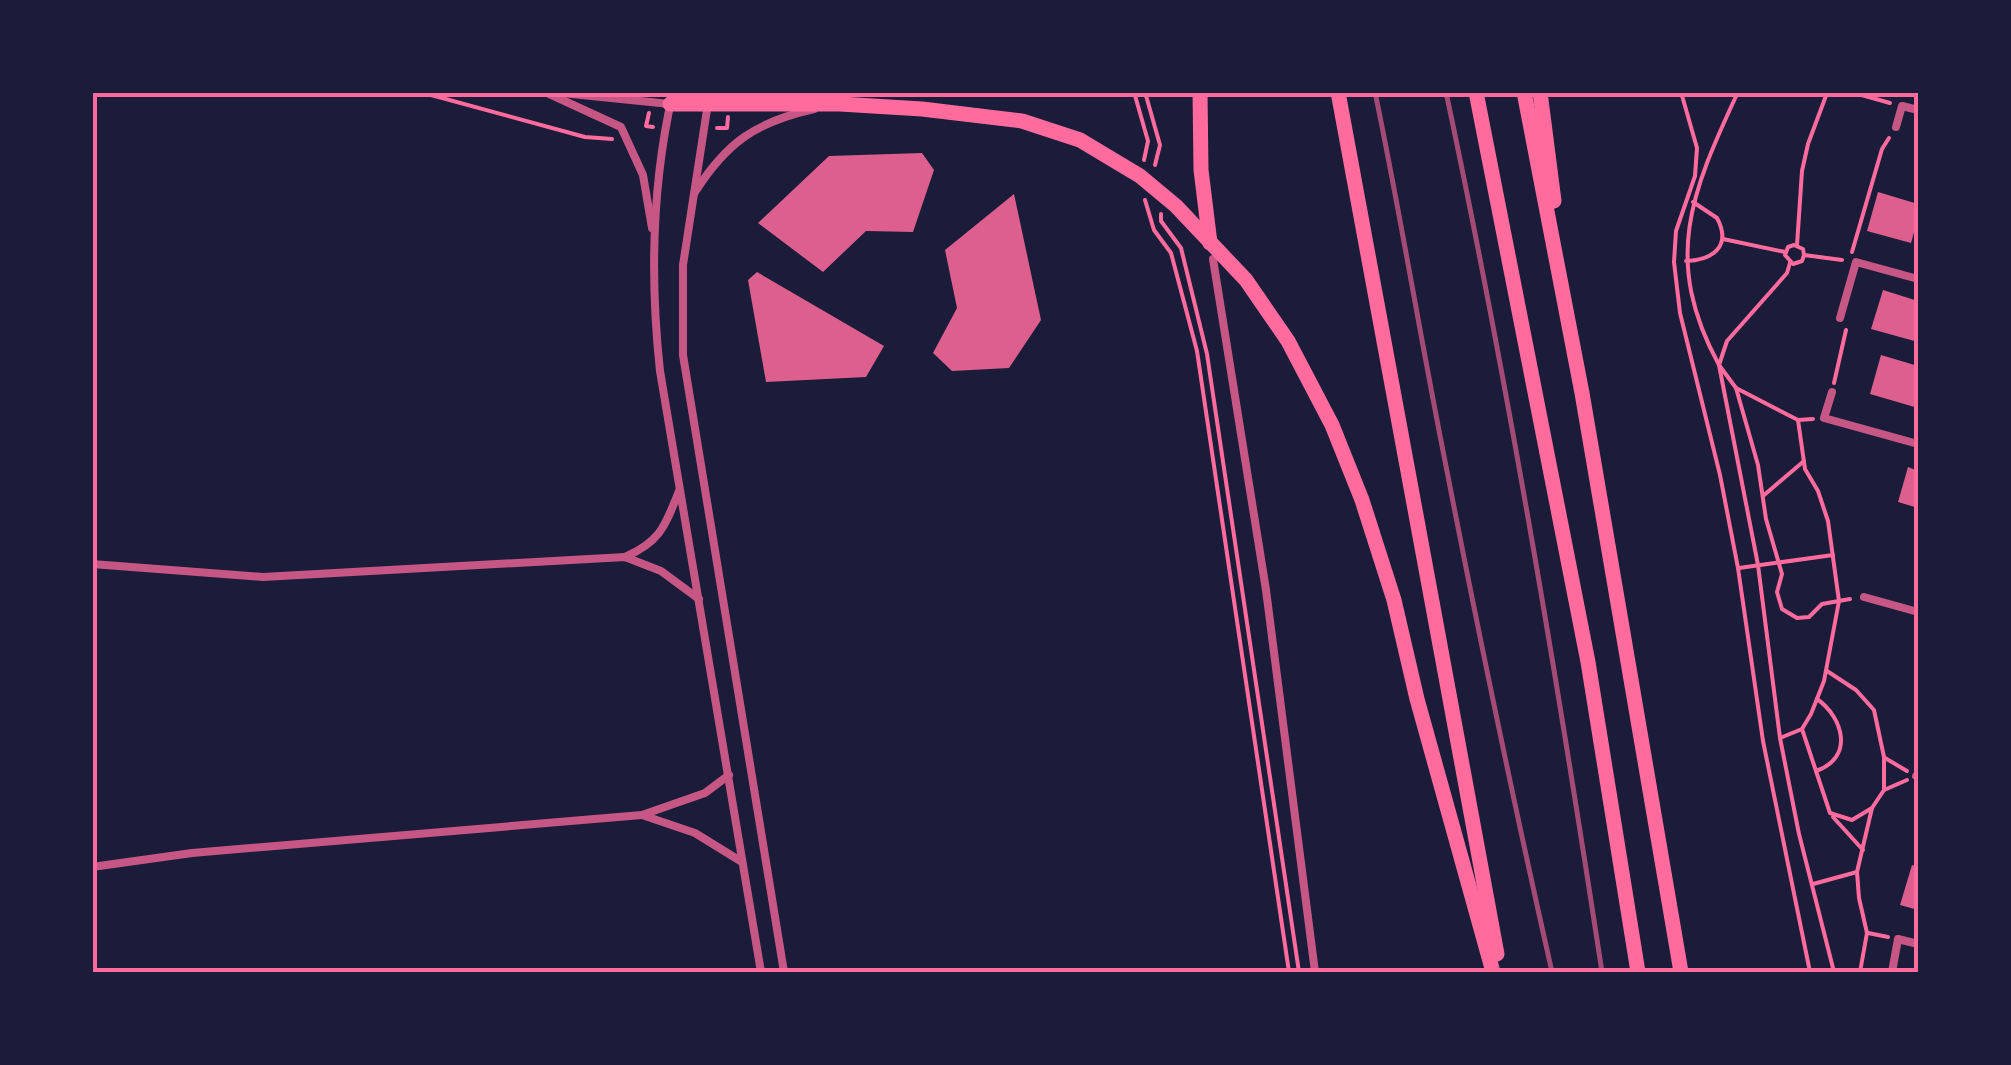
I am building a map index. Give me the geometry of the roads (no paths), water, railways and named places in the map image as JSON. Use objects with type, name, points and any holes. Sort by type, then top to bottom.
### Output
[{"type":"highway","points":[[672,98],[691,92]]},
{"type":"highway","points":[[1200,92],[1200,170],[1213,259]]},
{"type":"highway","points":[[1338,92],[1497,972]]},
{"type":"highway","points":[[1476,92],[1588,662],[1638,972]]},
{"type":"highway","points":[[1524,92],[1582,393],[1680,972]]},
{"type":"highway","points":[[1540,92],[1582,393]]},
{"type":"highway","points":[[672,98],[922,109],[1022,121],[1080,140],[1124,165],[1176,206],[1246,280],[1288,341],[1332,425],[1362,500],[1394,600],[1417,699],[1497,972]]},
{"type":"street","points":[[549,92],[672,98],[655,241],[654,320],[760,972]]},
{"type":"street","points":[[549,92],[621,127],[643,175],[655,241]]},
{"type":"street","points":[[711,98],[683,266],[683,355],[784,972]]},
{"type":"street","points":[[692,196],[716,159],[732,145],[783,116],[840,104]]},
{"type":"street","points":[[1896,126],[1902,106],[1918,110]]},
{"type":"street","points":[[1213,259],[1266,590],[1314,972]]},
{"type":"street","points":[[1840,318],[1856,262],[1918,279]]},
{"type":"street","points":[[1832,392],[1824,418],[1918,444]]},
{"type":"street","points":[[92,564],[263,577],[625,557],[648,547],[664,528],[680,489]]},
{"type":"street","points":[[625,557],[661,571],[699,599]]},
{"type":"street","points":[[1864,598],[1918,612]]},
{"type":"street","points":[[92,867],[192,853],[642,815],[705,793],[729,775]]},
{"type":"street","points":[[642,815],[695,833],[742,862]]},
{"type":"street","points":[[1892,972],[1898,939],[1918,944]]},
{"type":"railway","points":[[1375,92],[1471,593],[1552,972]]},
{"type":"railway","points":[[1446,92],[1530,531],[1602,972]]}]
